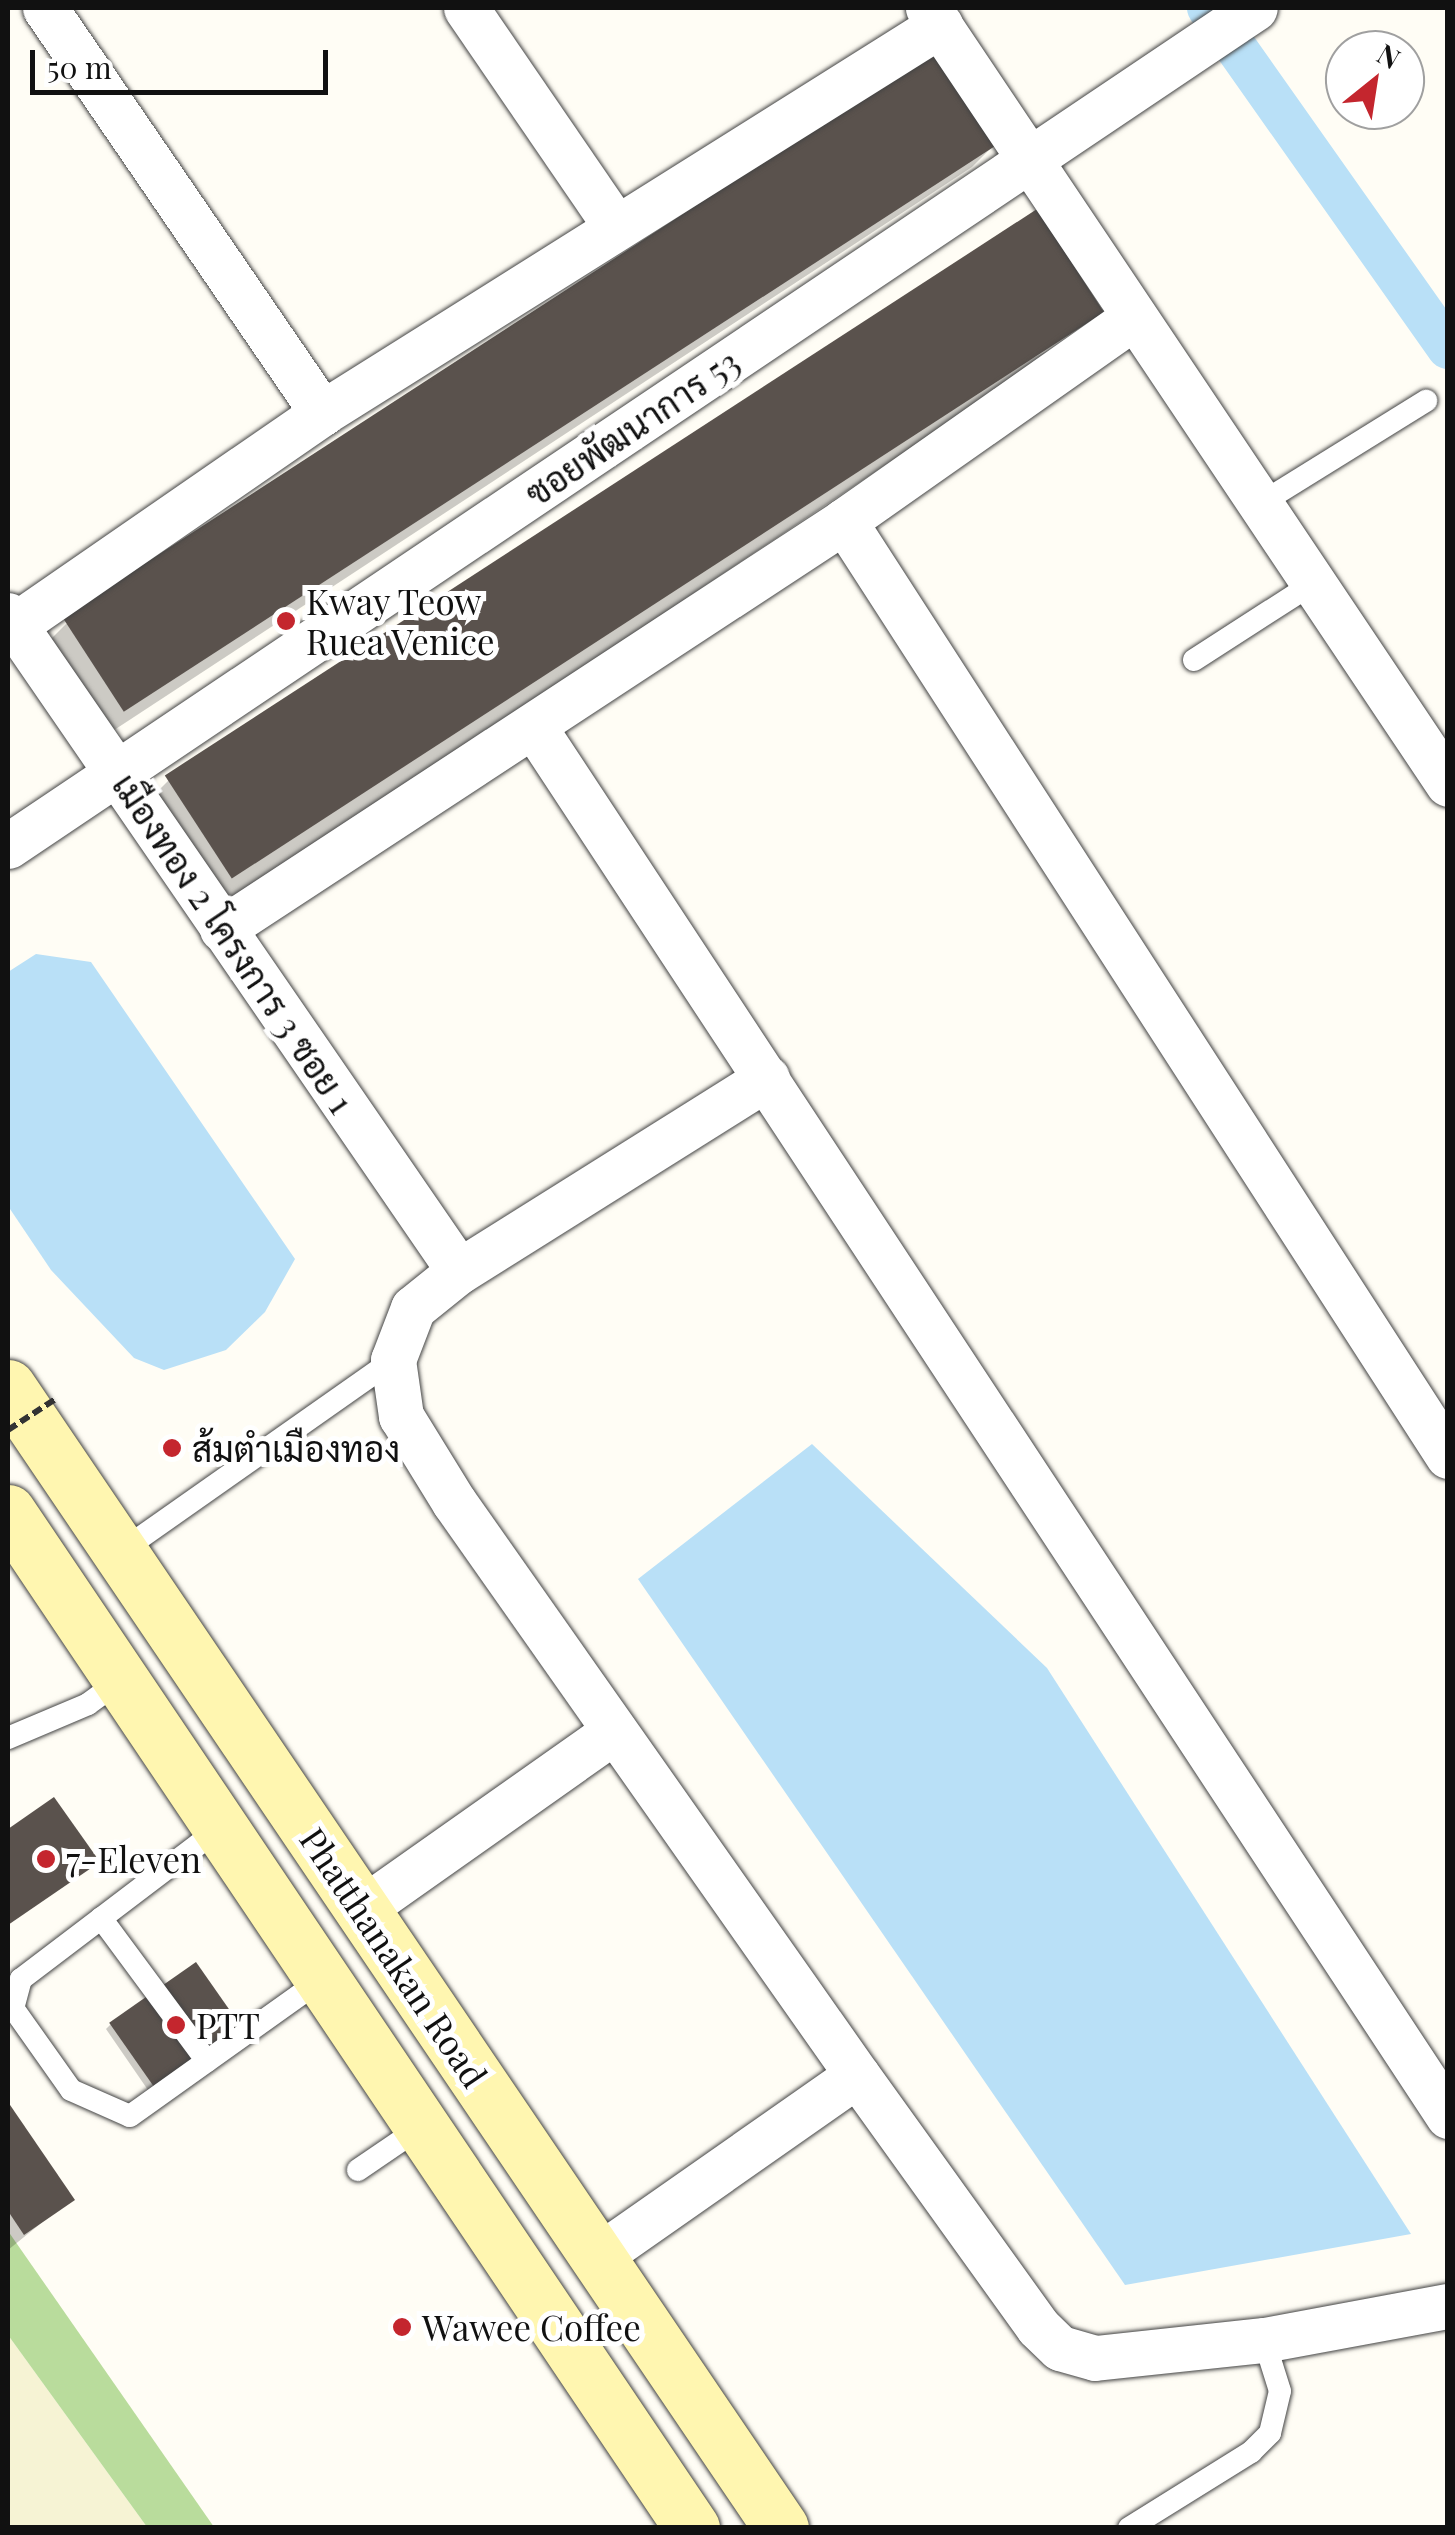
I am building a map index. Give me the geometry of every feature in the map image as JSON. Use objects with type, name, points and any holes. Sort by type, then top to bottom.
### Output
[{"type":"main road","name":"Phatthanakan Road","points":[[32,1392],[120,1552],[781,2528]]},
{"type":"main road","name":"Phatthanakan Road","points":[[9,1521],[692,2528]]},
{"type":"main road","points":[[422,2126],[483,2088]]},
{"type":"street","points":[[45,8],[322,413]]},
{"type":"street","points":[[466,8],[614,224]]},
{"type":"street","name":"ซอยพัฒนาการ 53","points":[[8,846],[1255,8]]},
{"type":"street","points":[[11,620],[934,16],[1448,784]]},
{"type":"street","points":[[222,929],[844,521],[1134,317]]},
{"type":"street","points":[[844,521],[1448,1456]]},
{"type":"street","name":"เมืองทอง 2 โครงการ 3 ซอย 1","points":[[11,620],[460,1271]]},
{"type":"street","points":[[534,727],[1448,2116]]},
{"type":"street","points":[[767,1078],[460,1271],[413,1308],[393,1360],[400,1416],[614,1731],[857,2076],[1038,2327],[1060,2348],[1096,2358],[1264,2340],[1404,2320],[1448,2306]]},
{"type":"street","points":[[362,1909],[614,1731]]},
{"type":"street","points":[[597,2257],[857,2076]]},
{"type":"lane","points":[[1258,505],[1426,400]]},
{"type":"lane","points":[[1194,660],[1312,584]]},
{"type":"lane","points":[[120,1552],[393,1360]]},
{"type":"lane","points":[[8,1738],[88,1704],[120,1680]]},
{"type":"lane","points":[[220,1828],[22,1980],[12,2008],[71,2090],[130,2116],[322,1978]]},
{"type":"lane","points":[[101,1918],[207,2060]]},
{"type":"lane","points":[[358,2170],[422,2126]]},
{"type":"lane","points":[[1129,2528],[1250,2452],[1270,2433],[1280,2391],[1264,2340]]},
{"type":"path","points":[[8,1430],[32,1392]]},
{"type":"shaded area","points":[[8,2335],[147,2527],[8,2527]]},
{"type":"green space","points":[[8,2231],[214,2527],[147,2527],[8,2335]]},
{"type":"water","points":[[36,954],[91,962],[295,1259],[265,1312],[226,1350],[164,1370],[134,1358],[51,1270],[8,1206],[8,972]]},
{"type":"water","points":[[812,1444],[1047,1668],[1411,2234],[1125,2285],[638,1579]]},
{"type":"building","points":[[937,49],[999,144],[124,712],[62,617]]},
{"type":"building","points":[[1037,209],[1104,312],[232,879],[165,775]]},
{"type":"building","points":[[54,1797],[100,1862],[8,1925],[8,1829]]},
{"type":"building","name":"PTT","points":[[196,1962],[243,2029],[156,2090],[109,2023]]},
{"type":"building","points":[[8,2102],[75,2200],[24,2235],[8,2211]]},
{"type":"waterway","points":[[1208,8],[1448,348]]},
{"type":"place","name":"Kway Teow Ruea Venice","points":[[286,621]]},
{"type":"place","name":"ส้มตำเมืองทอง","points":[[172,1448]]},
{"type":"place","name":"7-Eleven","points":[[46,1859]]},
{"type":"place","name":"PTT","points":[[176,2025]]},
{"type":"place","name":"Wawee Coffee","points":[[402,2327]]}]
